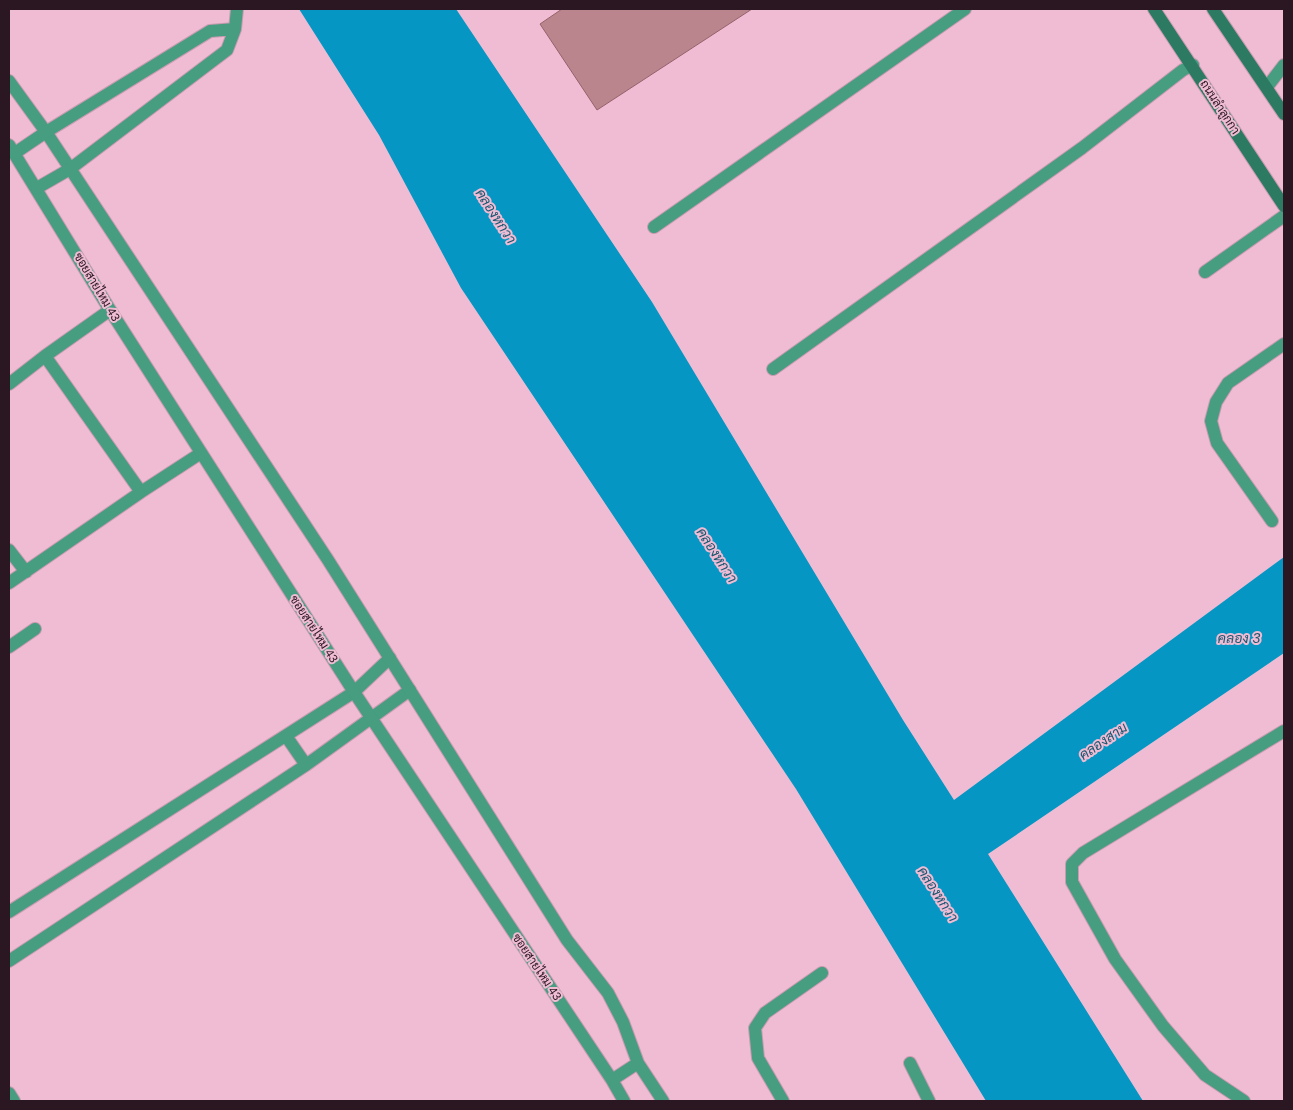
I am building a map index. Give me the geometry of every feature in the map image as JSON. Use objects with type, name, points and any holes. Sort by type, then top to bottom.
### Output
[{"type":"main road","name":"ถนนลำลูกกา","points":[[1154,9],[1284,206]]},
{"type":"main road","points":[[1213,9],[1284,114]]},
{"type":"street","points":[[37,188],[70,169],[228,50],[235,29],[237,9]]},
{"type":"street","points":[[654,227],[965,9]]},
{"type":"street","points":[[12,149],[46,132],[210,30],[235,29]]},
{"type":"street","points":[[773,369],[1082,148],[1192,65]]},
{"type":"street","points":[[1267,87],[1284,65]]},
{"type":"street","points":[[9,80],[46,132],[328,560],[566,940],[608,993],[623,1022],[638,1064],[663,1101]]},
{"type":"street","name":"ซอยสายไหม 43","points":[[12,149],[110,310],[354,692],[612,1080],[624,1101]]},
{"type":"street","points":[[1205,272],[1284,216]]},
{"type":"street","points":[[9,384],[110,310]]},
{"type":"street","points":[[1272,521],[1217,443],[1211,421],[1216,402],[1228,383],[1284,344]]},
{"type":"street","points":[[45,356],[141,492]]},
{"type":"street","points":[[9,583],[141,492],[202,453]]},
{"type":"street","points":[[9,550],[26,572]]},
{"type":"street","points":[[9,647],[35,629]]},
{"type":"street","points":[[9,912],[354,692],[390,658]]},
{"type":"street","points":[[9,961],[306,765],[410,690]]},
{"type":"street","points":[[1244,1101],[1205,1075],[1163,1026],[1116,959],[1077,891],[1072,882],[1072,864],[1083,853],[1284,731]]},
{"type":"street","points":[[286,736],[306,765]]},
{"type":"street","points":[[782,1101],[758,1058],[755,1028],[765,1013],[822,973]]},
{"type":"street","points":[[910,1063],[928,1101]]},
{"type":"street","points":[[612,1080],[638,1064]]},
{"type":"street","points":[[9,1093],[14,1101]]},
{"type":"water","points":[[299,9],[456,9],[652,302],[903,720],[954,800],[1284,557],[1284,653],[988,854],[1143,1101],[986,1101],[796,789],[461,288],[379,135]]},
{"type":"building","points":[[562,9],[752,9],[597,110],[540,24]]},
{"type":"water label","name":"คลองหกวา","points":[[496,216]]},
{"type":"water label","name":"คลองหกวา","points":[[717,555]]},
{"type":"water label","name":"คลอง 3","points":[[1239,638]]},
{"type":"water label","name":"คลองสาม","points":[[1103,741]]},
{"type":"water label","name":"คลองหกวา","points":[[938,894]]}]
